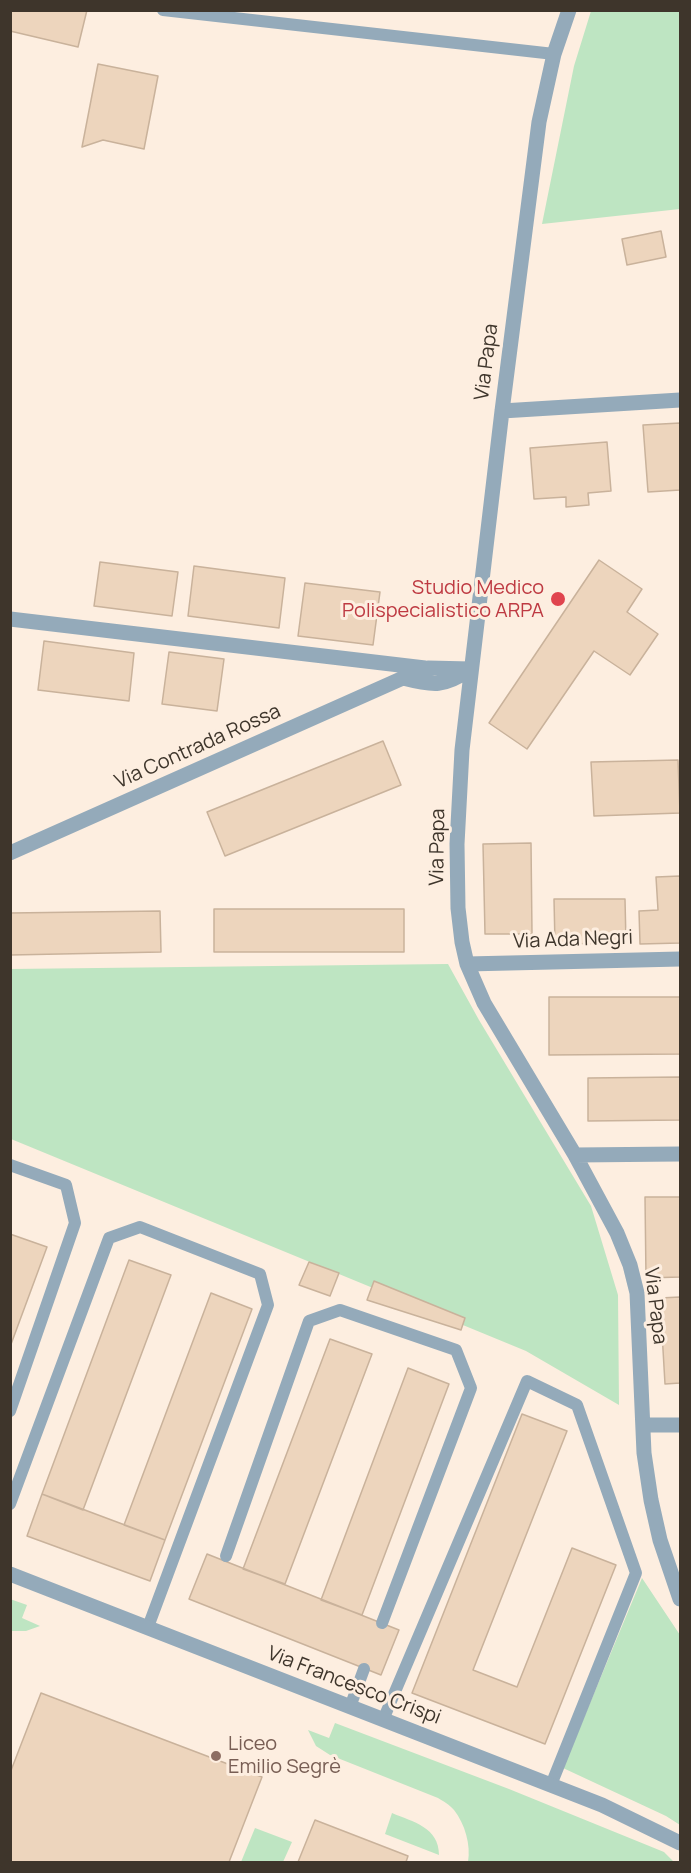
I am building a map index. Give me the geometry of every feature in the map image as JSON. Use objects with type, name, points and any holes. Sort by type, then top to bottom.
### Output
[{"type":"street","name":"Via Papa","points":[[569,10],[554,54],[539,122],[502,411],[462,750],[457,844],[458,908],[467,964],[484,1003],[575,1155],[617,1233],[630,1265],[636,1293],[644,1453],[651,1500],[660,1540],[681,1599]]},
{"type":"street","points":[[502,411],[681,400]]},
{"type":"street","name":"Via Contrada Rossa","points":[[10,619],[428,668],[471,669]]},
{"type":"street","name":"Via Contrada Rossa","points":[[10,854],[428,668]]},
{"type":"street","points":[[403,678],[426,684],[441,683],[454,680],[471,669]]},
{"type":"street","name":"Via Ada Negri","points":[[467,964],[681,959]]},
{"type":"street","points":[[575,1155],[681,1154]]},
{"type":"street","points":[[644,1425],[681,1425]]},
{"type":"street","name":"Via Francesco Crispi","points":[[10,1574],[602,1805],[681,1843]]},
{"type":"lane","points":[[163,10],[554,54]]},
{"type":"lane","points":[[10,1165],[66,1185],[75,1223],[10,1411]]},
{"type":"lane","points":[[10,1504],[109,1238],[140,1227],[260,1274],[268,1305],[148,1627]]},
{"type":"lane","points":[[226,1556],[309,1321],[340,1310],[456,1350],[471,1388],[382,1623]]},
{"type":"lane","points":[[384,1720],[527,1381],[577,1405],[636,1573],[551,1785]]},
{"type":"lane","points":[[350,1707],[364,1669]]},
{"type":"green space","points":[[591,11],[680,11],[680,209],[542,224],[574,66]]},
{"type":"green space","points":[[448,964],[479,1020],[591,1206],[618,1295],[619,1405],[526,1351],[11,1139],[10,969]]},
{"type":"green space","points":[[642,1578],[680,1635],[680,1825],[666,1816],[563,1768]]},
{"type":"green space","points":[[10,1599],[27,1605],[22,1618],[40,1626],[26,1631],[11,1631]]},
{"type":"green space","points":[[335,1723],[509,1789],[664,1852],[674,1862],[468,1862],[469,1849],[464,1828],[454,1810],[448,1805],[438,1798],[330,1755],[316,1746],[308,1730],[329,1738]]},
{"type":"green space","points":[[392,1813],[430,1832],[435,1838],[439,1855],[385,1834]]},
{"type":"green space","points":[[255,1828],[292,1842],[283,1862],[241,1862]]},
{"type":"building","points":[[10,10],[87,10],[78,47],[10,31]]},
{"type":"building","points":[[98,64],[158,76],[144,149],[103,140],[82,147]]},
{"type":"building","points":[[661,231],[666,257],[627,265],[622,239]]},
{"type":"building","points":[[680,423],[680,490],[648,492],[643,425]]},
{"type":"building","points":[[607,442],[611,491],[588,493],[589,505],[566,507],[566,497],[534,499],[530,448]]},
{"type":"building","points":[[599,560],[642,589],[627,612],[658,634],[630,675],[594,651],[527,749],[489,723]]},
{"type":"building","points":[[100,562],[178,572],[172,616],[94,606]]},
{"type":"building","points":[[194,566],[285,578],[279,628],[188,616]]},
{"type":"building","points":[[305,583],[380,592],[373,645],[298,636]]},
{"type":"building","points":[[44,641],[134,653],[129,701],[38,690]]},
{"type":"building","points":[[169,652],[224,659],[217,711],[162,704]]},
{"type":"building","points":[[383,741],[401,785],[225,856],[207,812]]},
{"type":"building","points":[[678,760],[680,813],[594,816],[591,762]]},
{"type":"building","points":[[531,843],[532,934],[485,934],[483,844]]},
{"type":"building","points":[[680,876],[680,943],[640,944],[639,911],[658,910],[656,877]]},
{"type":"building","points":[[554,899],[625,899],[626,943],[555,944]]},
{"type":"building","points":[[214,909],[404,909],[404,952],[214,952]]},
{"type":"building","points":[[160,911],[161,952],[10,955],[10,913]]},
{"type":"building","points":[[549,997],[680,997],[680,1054],[549,1055]]},
{"type":"building","points":[[680,1077],[680,1120],[588,1121],[588,1078]]},
{"type":"building","points":[[645,1197],[680,1197],[680,1277],[646,1278]]},
{"type":"building","points":[[10,1234],[47,1247],[10,1347]]},
{"type":"building","points":[[129,1260],[171,1275],[83,1510],[42,1494]]},
{"type":"building","points":[[309,1262],[339,1273],[330,1296],[299,1285]]},
{"type":"building","points":[[374,1281],[465,1318],[461,1330],[367,1300]]},
{"type":"building","points":[[211,1293],[252,1309],[165,1540],[124,1525]]},
{"type":"building","points":[[680,1297],[680,1383],[665,1384],[660,1298]]},
{"type":"building","points":[[330,1339],[372,1354],[285,1584],[243,1569]]},
{"type":"building","points":[[408,1368],[449,1384],[362,1615],[321,1600]]},
{"type":"building","points":[[522,1414],[567,1431],[473,1670],[517,1687],[572,1548],[616,1565],[545,1744],[412,1693]]},
{"type":"building","points":[[42,1494],[165,1540],[150,1581],[27,1536]]},
{"type":"building","points":[[207,1554],[399,1630],[381,1675],[189,1599]]},
{"type":"building","points":[[41,1693],[262,1777],[229,1862],[10,1862],[10,1773]]},
{"type":"building","points":[[315,1820],[408,1856],[406,1862],[298,1862]]},
{"type":"place","name":"Studio Medico Polispecialistico ARPA","points":[[558,599]]},
{"type":"place","name":"Liceo Emilio Segrè","points":[[216,1756]]}]
